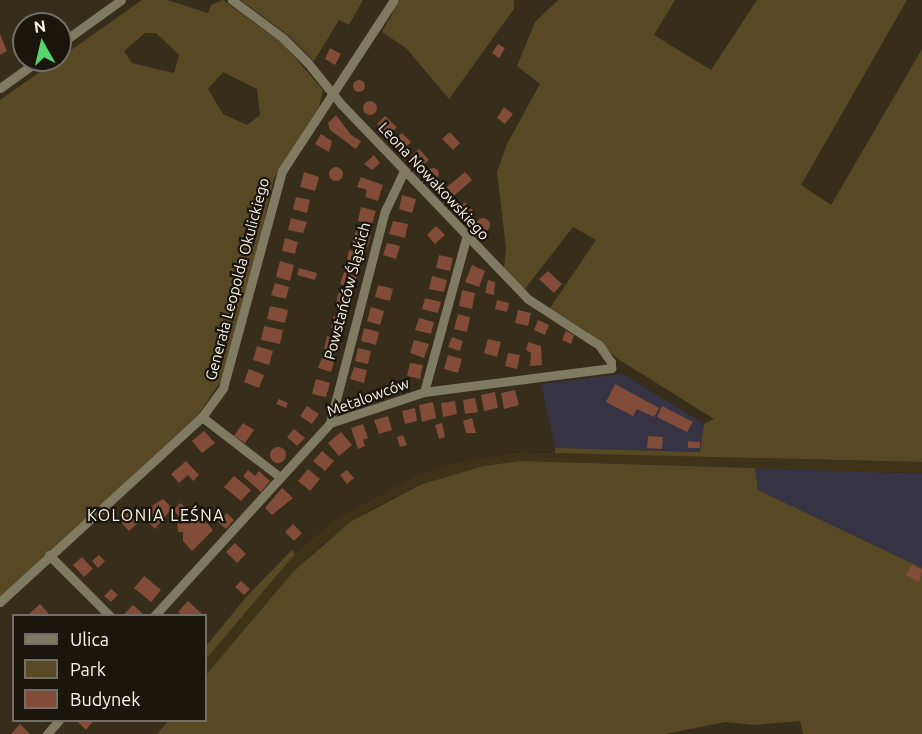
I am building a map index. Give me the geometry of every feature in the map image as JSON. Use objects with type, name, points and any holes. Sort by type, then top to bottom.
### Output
[{"type":"street","points":[[72,35],[121,0]]},
{"type":"street","name":"Leona Nowakowskiego","points":[[232,0],[283,39],[332,95],[466,238],[528,299],[599,345],[611,362],[611,368],[602,372]]},
{"type":"street","name":"Generała Leopolda Okulickiego","points":[[0,602],[202,417],[223,388],[232,364],[282,171],[394,0]]},
{"type":"street","points":[[0,88],[22,72]]},
{"type":"street","name":"Powstańców Śląskich","points":[[330,423],[385,211],[404,171]]},
{"type":"street","points":[[424,392],[466,238]]},
{"type":"street","name":"Metalowców","points":[[155,614],[330,423],[424,392],[478,383],[602,372]]},
{"type":"street","points":[[202,417],[280,477]]},
{"type":"street","points":[[49,555],[109,614]]},
{"type":"street","points":[[47,734],[57,722]]},
{"type":"shaded area","points":[[623,374],[704,424],[700,452],[555,448],[541,384]]},
{"type":"shaded area","points":[[520,452],[922,462],[922,473],[520,461],[451,475],[421,484],[370,510],[318,547],[207,674],[207,658],[260,593],[295,554],[333,521],[418,475],[451,464]]},
{"type":"shaded area","points":[[755,468],[922,474],[922,568],[758,490]]},
{"type":"green space","points":[[142,0],[167,0],[208,13],[211,5],[223,0],[283,44],[323,90],[319,107],[274,178],[249,287],[221,381],[198,415],[0,598],[0,100],[40,72],[72,72],[72,49]],"holes":[[[145,33],[156,33],[179,55],[174,73],[132,63],[124,51]],[[223,72],[257,89],[260,115],[247,125],[223,114],[208,89]]]},
{"type":"green space","points":[[241,0],[363,0],[349,25],[339,20],[314,61],[289,36]]},
{"type":"green space","points":[[400,0],[514,0],[514,9],[449,99],[406,48],[382,32]]},
{"type":"green space","points":[[558,0],[675,0],[654,35],[711,70],[757,0],[907,0],[801,185],[831,205],[922,49],[922,462],[555,453],[555,448],[700,452],[704,424],[714,419],[618,359],[586,331],[550,308],[596,240],[573,227],[524,290],[504,269],[506,248],[497,172],[507,144],[540,84],[517,66],[535,22]]},
{"type":"green space","points":[[520,461],[755,468],[758,490],[922,568],[922,734],[803,734],[800,721],[754,725],[725,722],[666,734],[157,734],[167,722],[207,722],[207,674],[293,572],[350,522],[422,484],[484,466]]},
{"type":"green space","points":[[292,550],[295,554],[207,658],[207,645],[247,596]]},
{"type":"building","points":[[0,34],[7,51],[0,55]]},
{"type":"building","points":[[498,44],[505,48],[499,58],[492,53]]},
{"type":"building","points":[[330,48],[341,54],[335,65],[325,59]]},
{"type":"building","points":[[361,80],[365,86],[361,92],[357,92],[353,84]]},
{"type":"building","points":[[370,101],[375,103],[377,108],[375,113],[370,115],[365,113],[363,108],[365,103]]},
{"type":"building","points":[[504,107],[513,114],[505,124],[497,118]]},
{"type":"building","points":[[336,115],[351,135],[361,141],[356,149],[330,130],[328,123]]},
{"type":"building","points":[[385,116],[397,127],[388,136],[377,124]]},
{"type":"building","points":[[450,132],[460,143],[453,150],[442,139]]},
{"type":"building","points":[[402,133],[411,142],[402,151],[393,141]]},
{"type":"building","points":[[321,134],[332,141],[329,152],[315,144]]},
{"type":"building","points":[[419,149],[429,160],[420,167],[410,156]]},
{"type":"building","points":[[374,155],[380,163],[372,170],[364,164]]},
{"type":"building","points":[[333,167],[339,167],[343,174],[339,181],[333,181],[329,177],[329,171]]},
{"type":"building","points":[[435,168],[439,174],[435,180],[431,180],[427,172]]},
{"type":"building","points":[[304,172],[319,177],[315,191],[300,187]]},
{"type":"building","points":[[465,172],[472,180],[449,200],[441,192]]},
{"type":"building","points":[[361,177],[383,185],[378,201],[365,197],[367,190],[357,187]]},
{"type":"building","points":[[402,195],[416,199],[412,213],[399,209]]},
{"type":"building","points":[[296,197],[310,200],[307,213],[293,209]]},
{"type":"building","points":[[465,202],[473,211],[465,218],[457,209]]},
{"type":"building","points":[[361,207],[376,211],[372,224],[358,221]]},
{"type":"building","points":[[291,218],[307,222],[303,233],[288,230]]},
{"type":"building","points":[[483,218],[488,220],[490,225],[488,230],[483,232],[478,230],[476,225],[478,220]]},
{"type":"building","points":[[393,221],[408,224],[405,238],[389,234]]},
{"type":"building","points":[[436,226],[445,235],[435,244],[427,235]]},
{"type":"building","points":[[356,231],[371,235],[367,248],[352,244]]},
{"type":"building","points":[[285,238],[298,242],[295,254],[282,251]]},
{"type":"building","points":[[387,243],[400,246],[396,259],[383,255]]},
{"type":"building","points":[[349,250],[363,254],[360,268],[346,264]]},
{"type":"building","points":[[439,255],[453,258],[450,271],[436,268]]},
{"type":"building","points":[[280,261],[294,265],[290,281],[276,277]]},
{"type":"building","points":[[472,265],[485,271],[479,287],[465,282]]},
{"type":"building","points":[[299,268],[317,273],[315,280],[297,275]]},
{"type":"building","points":[[548,271],[562,284],[554,293],[539,279]]},
{"type":"building","points":[[344,272],[357,276],[353,288],[340,284]]},
{"type":"building","points":[[432,276],[447,280],[444,292],[429,289]]},
{"type":"building","points":[[488,280],[495,282],[494,295],[485,293]]},
{"type":"building","points":[[275,283],[289,287],[286,299],[271,295]]},
{"type":"building","points":[[378,285],[393,289],[390,301],[375,297]]},
{"type":"building","points":[[462,290],[475,293],[472,309],[459,306]]},
{"type":"building","points":[[338,293],[351,295],[349,308],[336,305]]},
{"type":"building","points":[[425,298],[441,302],[438,313],[422,309]]},
{"type":"building","points":[[497,300],[509,303],[507,312],[495,309]]},
{"type":"building","points":[[270,306],[288,310],[285,323],[267,319]]},
{"type":"building","points":[[371,307],[384,311],[380,325],[367,321]]},
{"type":"building","points":[[518,310],[531,313],[528,326],[515,323]]},
{"type":"building","points":[[458,314],[470,317],[467,332],[454,329]]},
{"type":"building","points":[[334,316],[345,318],[342,330],[331,328]]},
{"type":"building","points":[[419,318],[434,322],[431,334],[415,330]]},
{"type":"building","points":[[538,320],[549,325],[545,335],[534,330]]},
{"type":"building","points":[[264,326],[283,330],[280,344],[261,340]]},
{"type":"building","points":[[364,328],[379,332],[376,345],[361,341]]},
{"type":"building","points":[[566,331],[574,335],[571,344],[562,340]]},
{"type":"building","points":[[327,336],[340,339],[337,352],[324,349]]},
{"type":"building","points":[[452,337],[463,341],[460,351],[448,347]]},
{"type":"building","points":[[488,339],[501,342],[497,357],[484,353]]},
{"type":"building","points":[[414,340],[429,344],[424,358],[410,353]]},
{"type":"building","points":[[528,342],[541,346],[542,365],[530,366],[531,353],[526,350]]},
{"type":"building","points":[[257,346],[273,351],[269,365],[253,360]]},
{"type":"building","points":[[358,348],[371,351],[368,364],[355,361]]},
{"type":"building","points":[[508,353],[520,355],[517,369],[505,366]]},
{"type":"building","points":[[323,355],[335,359],[331,372],[318,368]]},
{"type":"building","points":[[448,355],[462,359],[458,373],[444,369]]},
{"type":"building","points":[[410,363],[423,365],[420,379],[407,376]]},
{"type":"building","points":[[354,367],[367,370],[364,383],[350,379]]},
{"type":"building","points":[[249,369],[264,375],[259,388],[244,382]]},
{"type":"building","points":[[316,379],[330,383],[326,397],[312,394]]},
{"type":"building","points":[[615,384],[659,408],[654,417],[637,409],[633,416],[606,402]]},
{"type":"building","points":[[515,390],[519,405],[504,409],[501,393]]},
{"type":"building","points":[[495,392],[498,408],[484,411],[481,395]]},
{"type":"building","points":[[475,398],[478,412],[465,414],[463,400]]},
{"type":"building","points":[[279,399],[288,403],[286,408],[276,404]]},
{"type":"building","points":[[455,401],[457,414],[443,417],[441,403]]},
{"type":"building","points":[[433,402],[436,418],[422,422],[419,405]]},
{"type":"building","points":[[307,406],[319,414],[312,424],[300,416]]},
{"type":"building","points":[[662,406],[693,422],[687,432],[657,417]]},
{"type":"building","points":[[415,408],[417,421],[405,424],[402,411]]},
{"type":"building","points":[[388,416],[392,430],[379,434],[374,420]]},
{"type":"building","points":[[472,418],[476,433],[466,433],[463,421]]},
{"type":"building","points":[[243,423],[254,430],[245,443],[234,436]]},
{"type":"building","points":[[442,423],[445,437],[439,439],[435,425]]},
{"type":"building","points":[[363,424],[368,438],[363,440],[365,446],[358,449],[351,428]]},
{"type":"building","points":[[294,429],[305,438],[297,446],[287,437]]},
{"type":"building","points":[[204,431],[215,443],[202,453],[192,441]]},
{"type":"building","points":[[341,432],[352,445],[339,456],[328,443]]},
{"type":"building","points":[[403,435],[407,445],[400,447],[397,437]]},
{"type":"building","points":[[648,436],[663,437],[662,449],[647,448]]},
{"type":"building","points":[[688,441],[700,442],[700,448],[688,448]]},
{"type":"building","points":[[278,447],[284,449],[286,455],[284,461],[278,463],[272,461],[270,455],[272,449]]},
{"type":"building","points":[[322,451],[334,461],[325,471],[313,461]]},
{"type":"building","points":[[186,461],[199,475],[193,481],[188,475],[179,483],[171,474]]},
{"type":"building","points":[[308,469],[320,479],[310,491],[298,481]]},
{"type":"building","points":[[248,470],[255,476],[259,471],[270,481],[261,492],[243,476]]},
{"type":"building","points":[[347,470],[354,478],[347,484],[340,475]]},
{"type":"building","points":[[234,476],[251,490],[241,501],[224,487]]},
{"type":"building","points":[[282,488],[293,498],[272,515],[265,508]]},
{"type":"building","points":[[163,499],[172,508],[155,529],[139,514]]},
{"type":"building","points":[[181,503],[186,509],[179,516],[173,510]]},
{"type":"building","points":[[130,511],[139,522],[129,531],[119,520]]},
{"type":"building","points":[[227,513],[234,520],[226,529],[218,522]]},
{"type":"building","points":[[200,515],[213,530],[192,551],[183,541],[183,532],[178,532],[177,523],[191,518],[194,522]]},
{"type":"building","points":[[293,524],[302,533],[294,541],[285,532]]},
{"type":"building","points":[[235,543],[246,554],[237,563],[226,552]]},
{"type":"building","points":[[99,555],[105,561],[98,568],[92,561]]},
{"type":"building","points":[[82,557],[93,569],[84,577],[73,565]]},
{"type":"building","points":[[912,565],[922,570],[919,582],[906,575]]},
{"type":"building","points":[[144,576],[161,590],[151,602],[134,588]]},
{"type":"building","points":[[241,581],[250,589],[244,595],[235,587]]},
{"type":"building","points":[[111,589],[118,595],[111,602],[104,596]]},
{"type":"building","points":[[188,601],[202,614],[181,614],[178,612]]},
{"type":"building","points":[[40,604],[49,614],[29,614]]},
{"type":"building","points":[[133,605],[143,614],[124,614]]},
{"type":"building","points":[[78,722],[92,722],[86,730]]},
{"type":"building","points":[[20,724],[30,734],[11,734]]},
{"type":"district","name":"KOLONIA LEŚNA","points":[[156,515]]}]
